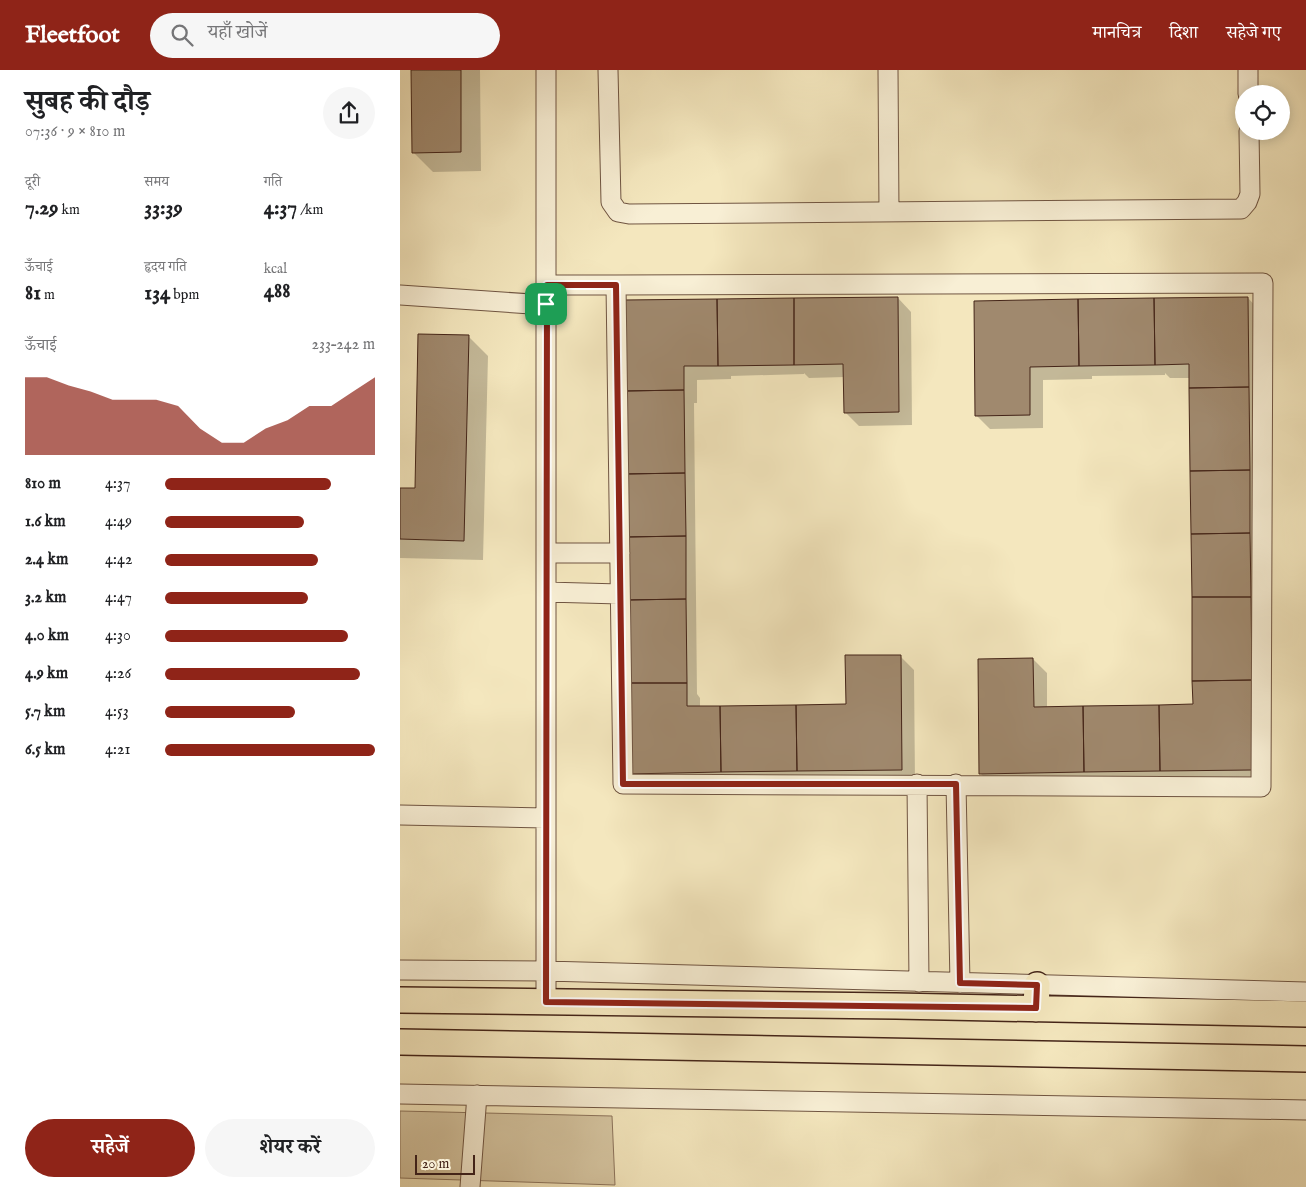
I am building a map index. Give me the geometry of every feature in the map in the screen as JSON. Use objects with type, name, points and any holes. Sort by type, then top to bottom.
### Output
[{"type":"main road","points":[[400,1000],[546,1002],[1037,997],[1306,1014]]},
{"type":"main road","points":[[400,1042],[1306,1059]]},
{"type":"street","points":[[546,70],[546,1002]]},
{"type":"street","points":[[608,70],[611,202],[618,212],[629,214],[1241,209],[1247,202],[1250,194],[1249,140]]},
{"type":"street","points":[[888,70],[889,212]]},
{"type":"street","points":[[1248,70],[1248,85]]},
{"type":"street","points":[[547,285],[1263,283],[1260,787],[956,784],[623,784],[616,285]]},
{"type":"street","points":[[400,295],[546,304]]},
{"type":"street","points":[[546,553],[620,553]]},
{"type":"street","points":[[546,592],[620,594]]},
{"type":"street","points":[[917,784],[919,982]]},
{"type":"street","points":[[956,784],[960,983]]},
{"type":"street","points":[[400,815],[546,818]]},
{"type":"street","points":[[400,970],[546,971],[960,983],[1037,997],[1306,992]]},
{"type":"street","points":[[400,1094],[1306,1110]]},
{"type":"street","points":[[470,1187],[477,1095]]},
{"type":"shaded area","points":[[400,1111],[612,1116],[615,1185],[400,1178]]},
{"type":"building","points":[[411,70],[461,70],[461,152],[412,153]]},
{"type":"building","points":[[898,297],[899,412],[844,413],[843,364],[794,365],[794,298]]},
{"type":"building","points":[[1248,297],[1249,387],[1189,388],[1189,364],[1155,365],[1154,298]]},
{"type":"building","points":[[794,298],[794,365],[718,366],[717,299]]},
{"type":"building","points":[[1154,298],[1155,365],[1079,366],[1078,299]]},
{"type":"building","points":[[717,299],[718,366],[684,366],[684,390],[625,391],[624,300]]},
{"type":"building","points":[[1078,299],[1079,366],[1030,367],[1030,415],[975,416],[974,301]]},
{"type":"building","points":[[418,334],[469,335],[464,541],[400,539],[400,488],[415,488]]},
{"type":"building","points":[[1249,387],[1250,470],[1190,471],[1189,388]]},
{"type":"building","points":[[684,390],[685,473],[625,474],[625,391]]},
{"type":"building","points":[[1250,470],[1250,533],[1191,534],[1190,471]]},
{"type":"building","points":[[685,473],[686,536],[626,537],[625,474]]},
{"type":"building","points":[[1250,533],[1251,597],[1192,597],[1191,534]]},
{"type":"building","points":[[686,536],[686,599],[627,600],[626,537]]},
{"type":"building","points":[[1192,597],[1251,597],[1252,680],[1192,681]]},
{"type":"building","points":[[686,599],[687,683],[628,683],[627,600]]},
{"type":"building","points":[[845,655],[901,655],[902,770],[797,771],[796,705],[846,704]]},
{"type":"building","points":[[1033,658],[1034,707],[1083,706],[1084,772],[979,774],[978,659]]},
{"type":"building","points":[[1252,680],[1252,770],[1160,771],[1159,705],[1193,704],[1192,681]]},
{"type":"building","points":[[628,683],[687,683],[687,706],[720,706],[721,772],[628,774]]},
{"type":"building","points":[[796,705],[797,771],[721,772],[720,706]]},
{"type":"building","points":[[1159,705],[1160,771],[1084,772],[1083,706]]},
{"type":"route","points":[[547,285],[616,285],[623,784],[956,784],[960,983],[1037,985],[1036,1008],[546,1002],[546,304],[547,285]]}]
